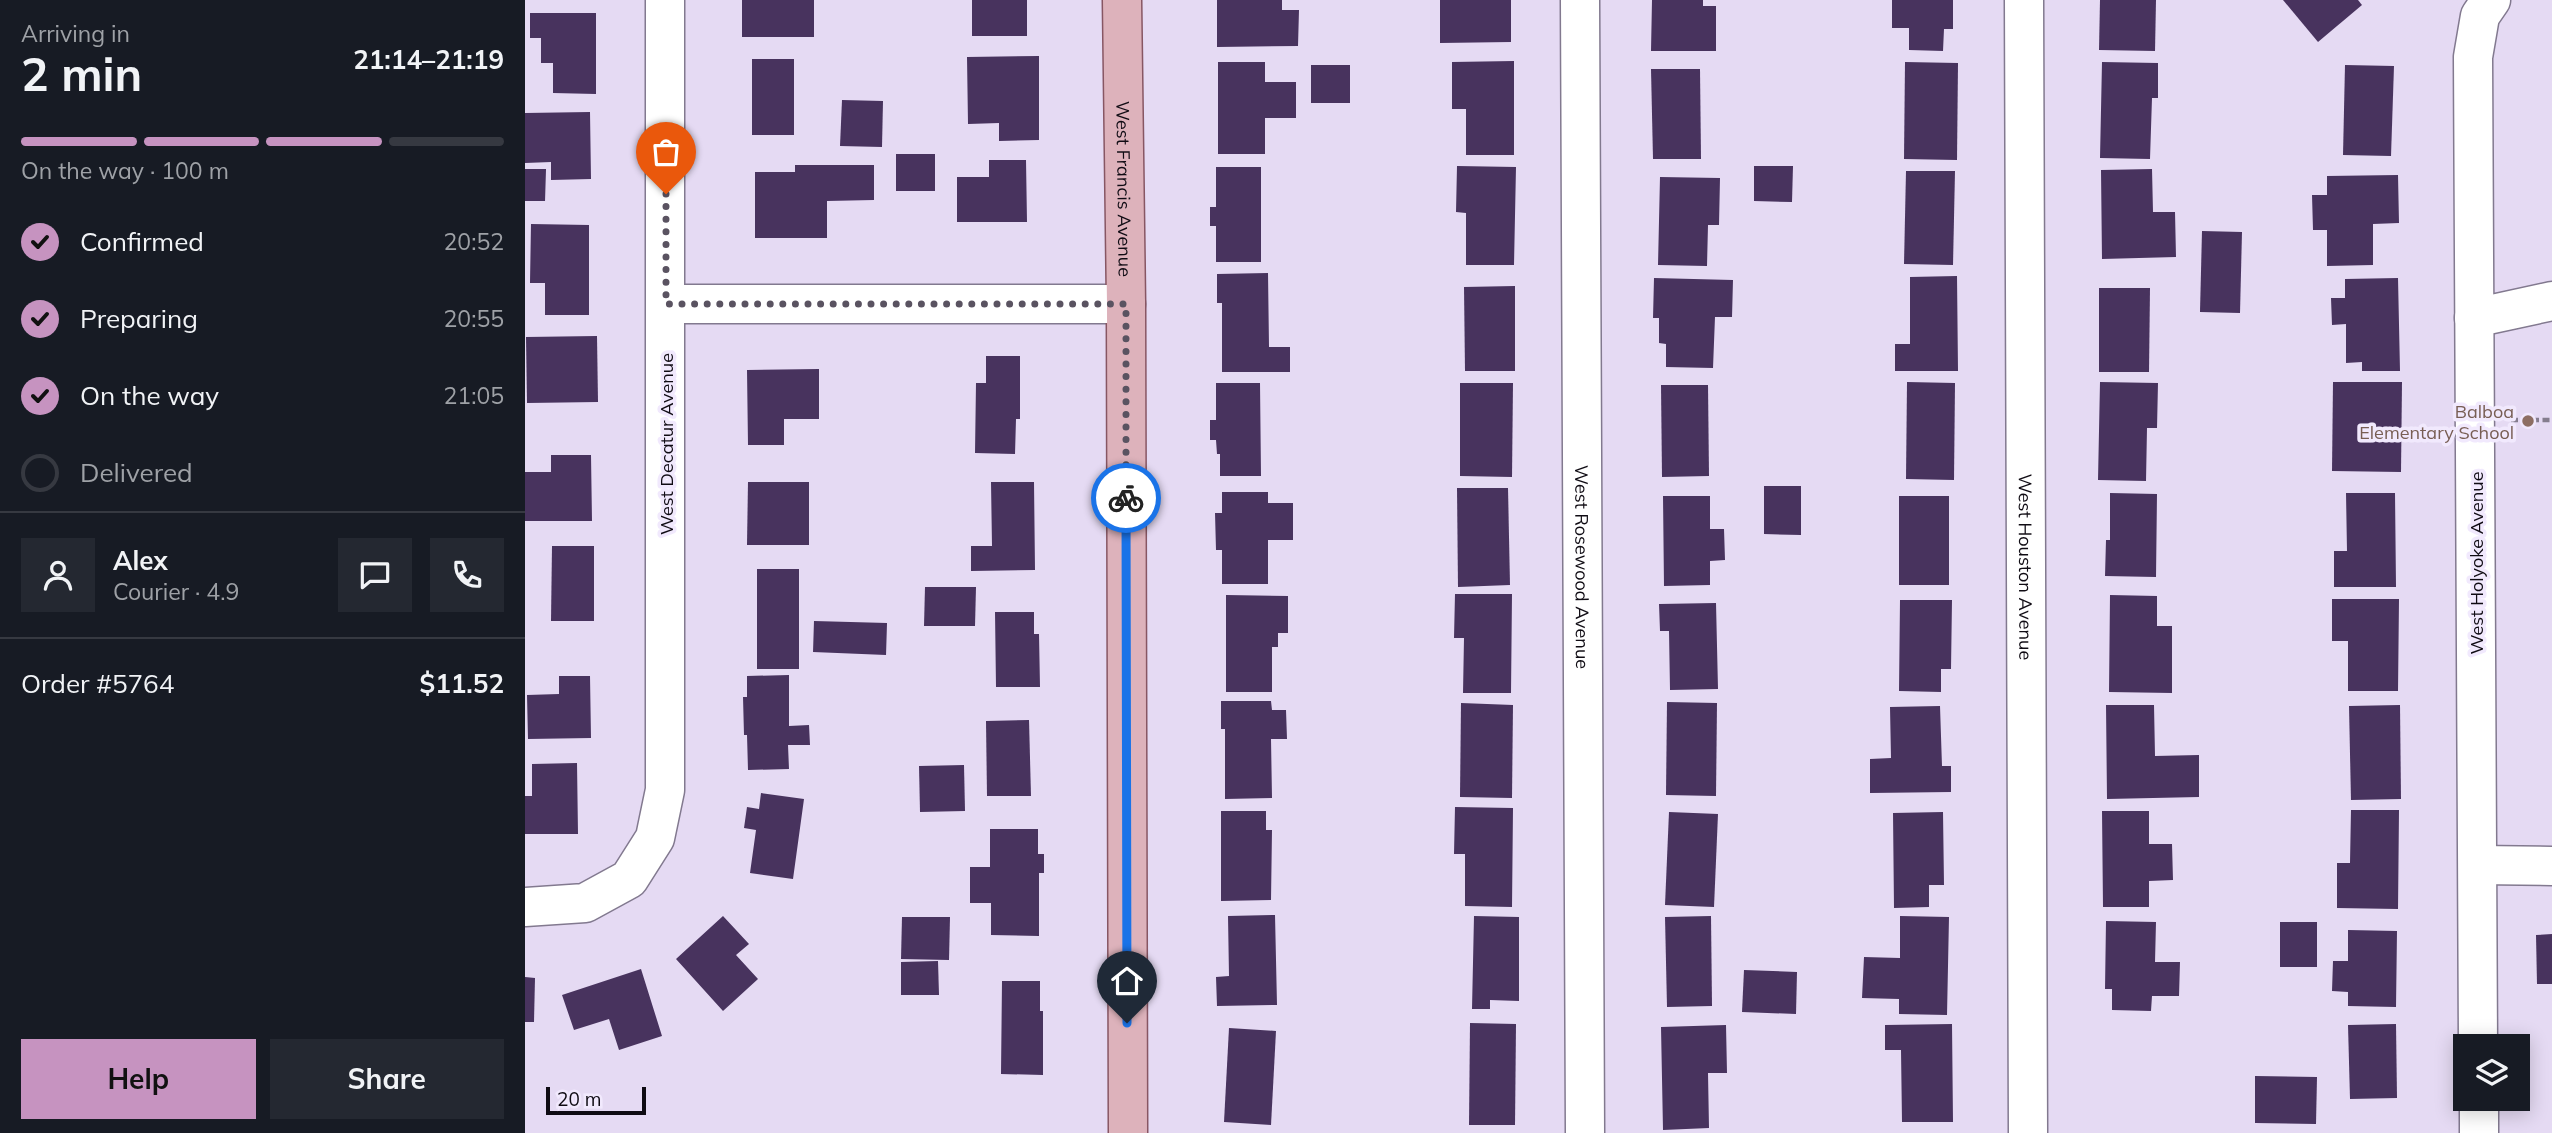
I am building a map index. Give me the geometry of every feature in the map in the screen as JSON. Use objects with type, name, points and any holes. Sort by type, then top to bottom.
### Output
[{"type":"main road","name":"West Francis Avenue","points":[[1122,0],[1126,304],[1128,1133]]},
{"type":"street","name":"West Decatur Avenue","points":[[525,907],[585,903],[629,879],[656,838],[665,790],[666,0]]},
{"type":"street","name":"West Rosewood Avenue","points":[[1580,0],[1585,1133]]},
{"type":"street","name":"West Houston Avenue","points":[[2024,0],[2028,1133]]},
{"type":"street","name":"West Holyoke Avenue","points":[[2477,5],[2473,57],[2479,1034]]},
{"type":"street","points":[[2474,318],[2552,301]]},
{"type":"street","points":[[666,304],[1126,304]]},
{"type":"street","points":[[2478,865],[2552,866]]},
{"type":"street","points":[[2479,1111],[2479,1133]]},
{"type":"path","points":[[2511,420],[2552,420]]},
{"type":"building","points":[[742,0],[814,0],[814,37],[742,37]]},
{"type":"building","points":[[972,0],[1027,0],[1027,36],[972,36]]},
{"type":"building","points":[[1217,0],[1282,0],[1282,10],[1299,10],[1298,46],[1217,47]]},
{"type":"building","points":[[1440,0],[1511,0],[1511,42],[1440,43]]},
{"type":"building","points":[[1652,0],[1703,0],[1703,6],[1716,6],[1716,51],[1651,51]]},
{"type":"building","points":[[1892,0],[1953,0],[1953,29],[1944,29],[1943,51],[1909,50],[1909,28],[1892,28]]},
{"type":"building","points":[[2100,0],[2156,0],[2155,51],[2099,50]]},
{"type":"building","points":[[2283,0],[2358,0],[2362,5],[2318,42]]},
{"type":"building","points":[[530,13],[596,13],[596,94],[553,93],[553,63],[541,63],[541,38],[530,38]]},
{"type":"building","points":[[1039,56],[1039,140],[999,141],[999,123],[968,124],[967,57]]},
{"type":"building","points":[[752,59],[794,59],[794,135],[752,135]]},
{"type":"building","points":[[1514,61],[1514,155],[1466,155],[1466,109],[1452,109],[1452,62]]},
{"type":"building","points":[[1218,62],[1265,62],[1265,82],[1296,82],[1296,118],[1265,118],[1265,154],[1218,154]]},
{"type":"building","points":[[1905,62],[1958,63],[1957,160],[1904,159]]},
{"type":"building","points":[[2102,62],[2158,63],[2158,98],[2152,98],[2150,159],[2100,158]]},
{"type":"building","points":[[1311,65],[1350,65],[1350,103],[1311,103]]},
{"type":"building","points":[[2345,65],[2394,66],[2391,156],[2343,155]]},
{"type":"building","points":[[1651,69],[1700,69],[1701,159],[1653,159]]},
{"type":"building","points":[[842,100],[883,101],[882,147],[840,146]]},
{"type":"building","points":[[590,112],[591,179],[551,180],[551,162],[525,163],[525,113]]},
{"type":"building","points":[[896,154],[935,154],[935,191],[896,191]]},
{"type":"building","points":[[989,160],[1026,160],[1027,222],[957,222],[957,177],[989,177]]},
{"type":"building","points":[[795,165],[874,165],[874,200],[827,201],[827,238],[755,238],[755,172],[795,172]]},
{"type":"building","points":[[1457,166],[1516,167],[1514,265],[1466,265],[1466,213],[1456,212]]},
{"type":"building","points":[[1754,166],[1793,166],[1792,202],[1754,201]]},
{"type":"building","points":[[1216,167],[1261,167],[1261,262],[1216,262],[1216,226],[1210,226],[1210,207],[1216,207]]},
{"type":"building","points":[[525,169],[546,169],[545,201],[525,201]]},
{"type":"building","points":[[2152,169],[2153,212],[2175,212],[2176,257],[2102,259],[2101,170]]},
{"type":"building","points":[[1906,171],[1955,171],[1953,265],[1904,264]]},
{"type":"building","points":[[2398,175],[2399,223],[2373,224],[2373,265],[2327,266],[2327,230],[2313,230],[2312,195],[2327,195],[2327,176]]},
{"type":"building","points":[[1660,177],[1720,178],[1719,225],[1708,225],[1707,266],[1658,265]]},
{"type":"building","points":[[531,224],[589,225],[589,315],[545,315],[545,283],[530,283]]},
{"type":"building","points":[[2202,231],[2242,232],[2240,313],[2200,312]]},
{"type":"building","points":[[1268,273],[1269,347],[1290,347],[1290,372],[1222,372],[1222,303],[1217,303],[1217,274]]},
{"type":"building","points":[[1957,276],[1958,371],[1895,371],[1895,344],[1910,344],[1910,277]]},
{"type":"building","points":[[1654,278],[1733,280],[1732,317],[1715,317],[1713,368],[1666,367],[1666,344],[1659,343],[1659,318],[1653,318]]},
{"type":"building","points":[[2398,278],[2400,371],[2362,371],[2362,362],[2346,363],[2346,324],[2332,325],[2331,298],[2345,298],[2345,279]]},
{"type":"building","points":[[1515,286],[1515,371],[1465,371],[1464,287]]},
{"type":"building","points":[[2099,288],[2150,288],[2149,372],[2099,372]]},
{"type":"building","points":[[597,336],[598,402],[527,403],[526,337]]},
{"type":"building","points":[[986,356],[1020,356],[1020,419],[1016,419],[1015,454],[975,453],[976,383],[986,383]]},
{"type":"building","points":[[819,369],[819,419],[784,419],[784,445],[748,445],[747,370]]},
{"type":"building","points":[[1907,382],[1955,383],[1954,480],[1906,479]]},
{"type":"building","points":[[2100,382],[2158,383],[2157,428],[2147,428],[2146,481],[2098,480]]},
{"type":"building","points":[[2333,382],[2402,382],[2401,472],[2332,471]]},
{"type":"building","points":[[1216,383],[1260,383],[1261,476],[1220,476],[1220,454],[1217,454],[1216,440],[1210,440],[1210,420],[1216,420]]},
{"type":"building","points":[[1460,383],[1513,383],[1512,477],[1460,476]]},
{"type":"building","points":[[1661,385],[1708,385],[1709,476],[1662,477]]},
{"type":"building","points":[[551,455],[591,455],[592,521],[525,521],[525,472],[551,472]]},
{"type":"building","points":[[748,482],[809,482],[809,545],[747,545]]},
{"type":"building","points":[[991,482],[1034,482],[1035,570],[971,571],[971,546],[992,546]]},
{"type":"building","points":[[1764,486],[1801,486],[1801,535],[1764,534]]},
{"type":"building","points":[[1457,488],[1508,488],[1510,585],[1458,587]]},
{"type":"building","points":[[1222,492],[1268,492],[1268,503],[1293,503],[1293,540],[1268,540],[1268,584],[1222,584],[1222,550],[1216,550],[1215,513],[1222,513]]},
{"type":"building","points":[[2110,493],[2157,494],[2156,577],[2105,576],[2106,540],[2110,540]]},
{"type":"building","points":[[2346,493],[2395,493],[2396,587],[2334,587],[2334,551],[2347,551]]},
{"type":"building","points":[[1663,496],[1710,496],[1710,529],[1724,529],[1725,560],[1710,561],[1710,585],[1664,586]]},
{"type":"building","points":[[1899,496],[1949,496],[1949,585],[1899,585]]},
{"type":"building","points":[[552,546],[594,546],[594,621],[551,621]]},
{"type":"building","points":[[757,569],[799,569],[799,669],[757,669]]},
{"type":"building","points":[[925,587],[976,587],[975,626],[924,626]]},
{"type":"building","points":[[1455,594],[1512,594],[1511,693],[1463,693],[1464,638],[1454,638]]},
{"type":"building","points":[[1226,595],[1288,596],[1288,633],[1278,633],[1278,647],[1272,647],[1272,692],[1226,692]]},
{"type":"building","points":[[2110,595],[2157,596],[2157,626],[2172,626],[2172,693],[2109,692]]},
{"type":"building","points":[[2332,599],[2399,599],[2398,691],[2348,691],[2348,641],[2332,641]]},
{"type":"building","points":[[1900,600],[1952,600],[1951,669],[1941,669],[1941,692],[1899,691]]},
{"type":"building","points":[[1716,603],[1718,689],[1670,690],[1669,631],[1660,631],[1659,604]]},
{"type":"building","points":[[995,612],[1034,612],[1034,634],[1039,634],[1040,687],[996,687]]},
{"type":"building","points":[[814,621],[887,623],[886,655],[813,652]]},
{"type":"building","points":[[789,675],[789,726],[809,725],[810,745],[788,745],[789,769],[748,770],[743,697],[747,697],[747,676]]},
{"type":"building","points":[[559,676],[590,676],[591,738],[528,739],[527,695],[559,694]]},
{"type":"building","points":[[1221,701],[1271,701],[1272,710],[1286,710],[1287,739],[1271,739],[1272,798],[1225,799],[1225,729],[1221,729]]},
{"type":"building","points":[[1667,702],[1717,703],[1716,796],[1666,795]]},
{"type":"building","points":[[1461,703],[1513,705],[1512,798],[1460,797]]},
{"type":"building","points":[[2106,705],[2154,705],[2155,756],[2199,755],[2199,797],[2107,799]]},
{"type":"building","points":[[2400,705],[2401,799],[2351,800],[2349,706]]},
{"type":"building","points":[[1940,706],[1942,766],[1951,766],[1951,792],[1870,793],[1870,759],[1891,758],[1890,707]]},
{"type":"building","points":[[1029,720],[1031,796],[987,796],[986,721]]},
{"type":"building","points":[[577,763],[578,834],[525,834],[525,796],[532,796],[532,764]]},
{"type":"building","points":[[964,765],[965,811],[920,812],[919,766]]},
{"type":"building","points":[[761,793],[804,799],[793,879],[750,873],[756,830],[744,828],[747,807],[759,809]]},
{"type":"building","points":[[1455,807],[1513,808],[1512,907],[1465,906],[1465,854],[1454,854]]},
{"type":"building","points":[[2351,810],[2399,810],[2398,909],[2337,908],[2337,863],[2350,863]]},
{"type":"building","points":[[1221,811],[1266,811],[1266,830],[1272,830],[1271,900],[1221,901]]},
{"type":"building","points":[[2102,811],[2149,811],[2149,844],[2172,844],[2173,880],[2149,881],[2149,907],[2103,907]]},
{"type":"building","points":[[1669,812],[1718,814],[1714,907],[1665,905]]},
{"type":"building","points":[[1943,812],[1944,885],[1929,885],[1929,907],[1894,908],[1893,813]]},
{"type":"building","points":[[990,829],[1038,829],[1038,854],[1044,854],[1044,873],[1039,873],[1039,936],[991,935],[991,903],[970,903],[970,867],[990,867]]},
{"type":"building","points":[[1275,915],[1277,1005],[1217,1006],[1216,977],[1229,976],[1228,916]]},
{"type":"building","points":[[723,916],[749,944],[736,955],[758,979],[723,1011],[676,959]]},
{"type":"building","points":[[1474,916],[1519,917],[1519,1001],[1490,1000],[1490,1009],[1472,1009]]},
{"type":"building","points":[[1711,916],[1712,1006],[1667,1007],[1665,917]]},
{"type":"building","points":[[1900,916],[1949,917],[1947,1015],[1899,1014],[1899,999],[1862,998],[1864,957],[1900,958]]},
{"type":"building","points":[[902,917],[950,917],[949,960],[901,959]]},
{"type":"building","points":[[2106,921],[2156,922],[2155,962],[2180,962],[2179,996],[2152,996],[2151,1011],[2112,1010],[2112,989],[2105,989]]},
{"type":"building","points":[[2280,922],[2317,922],[2317,967],[2280,967]]},
{"type":"building","points":[[2348,930],[2397,931],[2396,1007],[2348,1006],[2348,992],[2332,991],[2333,961],[2348,961]]},
{"type":"building","points":[[2552,934],[2552,984],[2537,984],[2536,935]]},
{"type":"building","points":[[938,961],[939,995],[901,995],[901,962]]},
{"type":"building","points":[[641,969],[662,1036],[619,1050],[609,1019],[574,1030],[562,995]]},
{"type":"building","points":[[1744,970],[1797,972],[1796,1014],[1742,1012]]},
{"type":"building","points":[[525,977],[535,978],[534,1022],[525,1022]]},
{"type":"building","points":[[1002,981],[1040,981],[1043,1075],[1001,1074]]},
{"type":"building","points":[[1470,1023],[1516,1024],[1515,1125],[1469,1125]]},
{"type":"building","points":[[1952,1024],[1953,1122],[1902,1122],[1901,1050],[1885,1050],[1885,1025]]},
{"type":"building","points":[[2396,1024],[2397,1098],[2350,1099],[2348,1025]]},
{"type":"building","points":[[1726,1025],[1727,1073],[1708,1073],[1709,1128],[1663,1130],[1661,1027]]},
{"type":"building","points":[[1229,1028],[1276,1031],[1271,1125],[1224,1122]]},
{"type":"building","points":[[2255,1076],[2317,1077],[2316,1124],[2255,1123]]},
{"type":"way so far","points":[[666,194],[666,304],[1126,304],[1126,498]]},
{"type":"place","name":"Balboa Elementary School","points":[[2528,421]]},
{"type":"route","points":[[1126,498],[1127,1023]]}]
